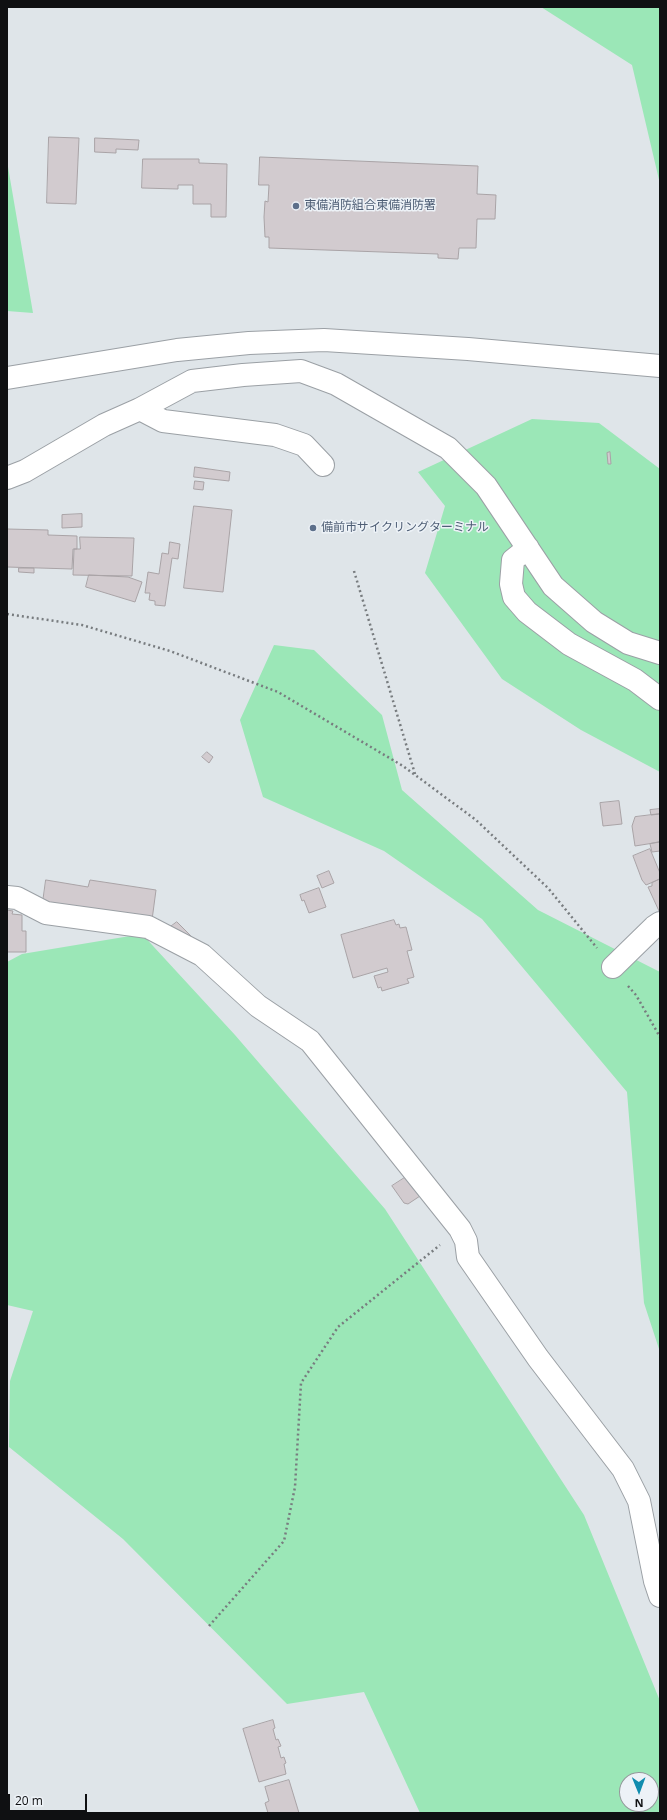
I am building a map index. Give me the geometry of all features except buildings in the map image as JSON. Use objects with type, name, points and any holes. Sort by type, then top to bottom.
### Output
[{"type":"street","points":[[7,378],[177,350],[249,343],[324,340],[468,349],[660,366]]},
{"type":"street","points":[[7,478],[24,471],[104,425],[140,409],[192,381],[301,371],[336,384],[448,448],[486,486],[553,586],[594,622],[628,643],[660,653]]},
{"type":"street","points":[[140,409],[163,421],[274,435],[304,445],[323,465]]},
{"type":"street","points":[[528,548],[513,560],[511,584],[514,597],[527,612],[569,644],[635,680],[660,699]]},
{"type":"street","points":[[7,897],[17,898],[46,913],[148,927],[202,956],[258,1006],[310,1041],[460,1229],[466,1241],[468,1257],[538,1358],[623,1469],[639,1501],[655,1580],[660,1596]]},
{"type":"street","points":[[613,967],[660,923]]},
{"type":"path","points":[[354,571],[415,774]]},
{"type":"path","points":[[7,614],[82,625],[170,651],[278,692],[360,739],[415,774],[476,820],[548,888],[636,995],[660,1037]]},
{"type":"path","points":[[209,1626],[284,1541],[295,1487],[301,1383],[338,1327],[446,1240]]},
{"type":"green space","points":[[541,7],[660,7],[660,184],[632,65]]},
{"type":"green space","points":[[7,161],[33,313],[7,311]]},
{"type":"green space","points":[[532,419],[599,423],[660,469],[660,772],[581,730],[502,679],[425,573],[445,506],[418,472]]},
{"type":"green space","points":[[274,645],[314,650],[382,715],[402,790],[538,910],[660,972],[660,1352],[644,1303],[627,1092],[482,919],[384,851],[263,797],[240,720]]},
{"type":"green space","points":[[142,934],[235,1035],[385,1209],[584,1515],[660,1701],[660,1813],[420,1813],[364,1692],[287,1704],[123,1539],[9,1447],[10,1381],[33,1311],[7,1305],[7,962],[22,954]]},
{"type":"place","name":"東備消防組合東備消防署","points":[[296,206]]},
{"type":"place","name":"備前市サイクリングターミナル","points":[[313,528]]}]
